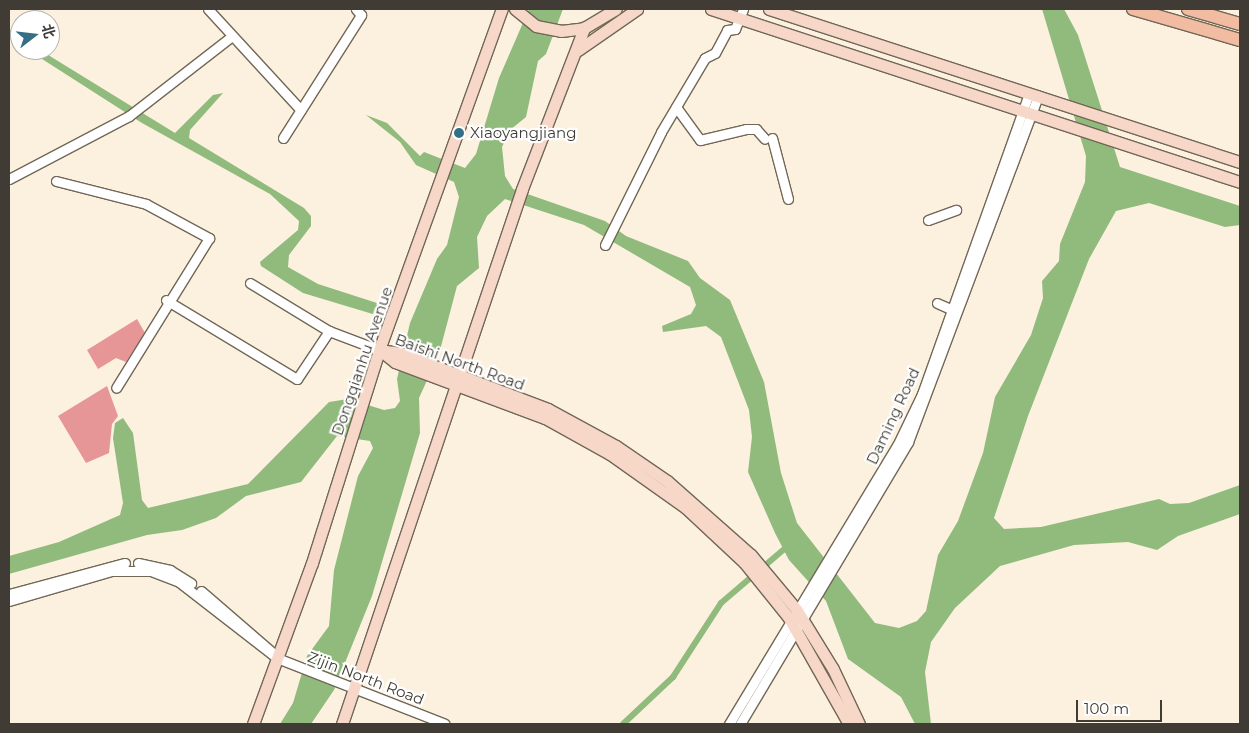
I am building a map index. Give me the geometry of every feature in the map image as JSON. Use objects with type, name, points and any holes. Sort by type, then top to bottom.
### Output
[{"type":"highway","points":[[1133,9],[1240,40]]},
{"type":"highway","points":[[1188,9],[1240,24]]},
{"type":"main road","name":"Dongqianhu Avenue","points":[[253,724],[352,436],[379,350],[502,9]]},
{"type":"main road","points":[[517,11],[536,26],[561,31],[584,28],[616,9],[633,9]]},
{"type":"main road","points":[[573,55],[595,35],[638,9]]},
{"type":"main road","points":[[711,9],[741,13],[1033,116],[1240,182]]},
{"type":"main road","points":[[769,9],[1240,162]]},
{"type":"main road","points":[[342,724],[356,688],[522,189],[584,28]]},
{"type":"main road","name":"Baishi North Road","points":[[379,350],[438,371],[545,418],[610,454],[686,508],[748,559],[793,613],[804,620],[859,724]]},
{"type":"main road","name":"Baishi North Road","points":[[793,613],[798,630],[850,724]]},
{"type":"street","points":[[208,9],[302,110]]},
{"type":"street","points":[[282,138],[302,110],[361,14],[356,9]]},
{"type":"street","points":[[607,242],[676,107],[705,58],[715,53],[741,13]]},
{"type":"street","points":[[9,179],[129,116],[232,36]]},
{"type":"street","name":"Daming Road","points":[[740,724],[818,598],[908,442],[955,311],[1021,111],[1033,95]]},
{"type":"street","name":"Daming Road","points":[[729,724],[793,613],[898,446],[955,311],[1033,116],[1033,95]]},
{"type":"street","points":[[676,107],[700,140],[746,128],[756,130],[768,138],[788,200]]},
{"type":"street","points":[[56,181],[146,204],[209,238],[166,300],[116,388]]},
{"type":"street","points":[[928,220],[956,210]]},
{"type":"street","points":[[250,283],[328,331],[379,350]]},
{"type":"street","points":[[166,300],[297,379],[328,331]]},
{"type":"street","points":[[937,304],[955,311]]},
{"type":"street","points":[[9,594],[113,564],[150,564],[196,587],[277,658]]},
{"type":"street","points":[[9,600],[112,571],[145,570],[179,582],[277,658]]},
{"type":"street","name":"Zijin North Road","points":[[277,658],[445,724]]},
{"type":"shaded area","points":[[529,9],[563,9],[546,54],[538,61],[526,117],[510,130],[502,147],[505,176],[513,189],[605,221],[626,236],[688,261],[700,278],[730,300],[764,382],[781,473],[797,523],[875,623],[899,628],[917,621],[926,611],[938,555],[958,521],[983,453],[995,397],[1031,335],[1043,298],[1042,281],[1059,261],[1060,244],[1085,182],[1086,156],[1042,9],[1064,9],[1078,35],[1120,167],[1240,206],[1240,225],[1225,227],[1149,203],[1116,211],[1089,259],[1028,416],[994,518],[1004,529],[1041,527],[1159,499],[1170,504],[1189,503],[1240,485],[1240,514],[1178,536],[1157,550],[1128,542],[1074,545],[1000,566],[955,608],[931,642],[925,672],[931,724],[915,724],[901,697],[848,659],[826,601],[789,560],[775,533],[748,472],[752,437],[749,410],[721,337],[706,326],[663,332],[662,326],[691,314],[696,305],[690,287],[584,225],[505,199],[487,216],[477,237],[479,268],[457,286],[439,354],[419,398],[420,433],[372,596],[334,690],[311,724],[280,724],[293,703],[307,656],[329,626],[334,570],[358,476],[373,448],[370,441],[337,436],[301,482],[246,496],[216,518],[182,530],[147,535],[9,574],[9,556],[59,542],[120,515],[123,503],[113,438],[115,423],[123,418],[133,433],[142,500],[148,508],[248,484],[329,402],[348,399],[384,410],[395,408],[400,401],[397,379],[410,323],[437,259],[447,245],[459,197],[454,182],[416,165],[400,142],[366,115],[387,123],[420,156],[424,152],[465,168],[476,154],[499,78]]},
{"type":"shaded area","points":[[44,60],[56,60],[175,133],[213,95],[223,93],[190,130],[189,138],[304,208],[311,216],[311,226],[289,255],[288,267],[318,284],[380,304],[376,315],[303,293],[261,266],[260,262],[298,230],[299,221],[270,194],[142,123]]},
{"type":"shaded area","points":[[137,319],[145,333],[126,362],[116,358],[98,369],[87,350]]},
{"type":"shaded area","points":[[107,386],[118,416],[112,424],[109,453],[86,463],[58,416]]},
{"type":"waterway","points":[[623,724],[673,677],[721,603],[789,545]]},
{"type":"place","name":"Xiaoyangjiang","points":[[459,133]]}]
